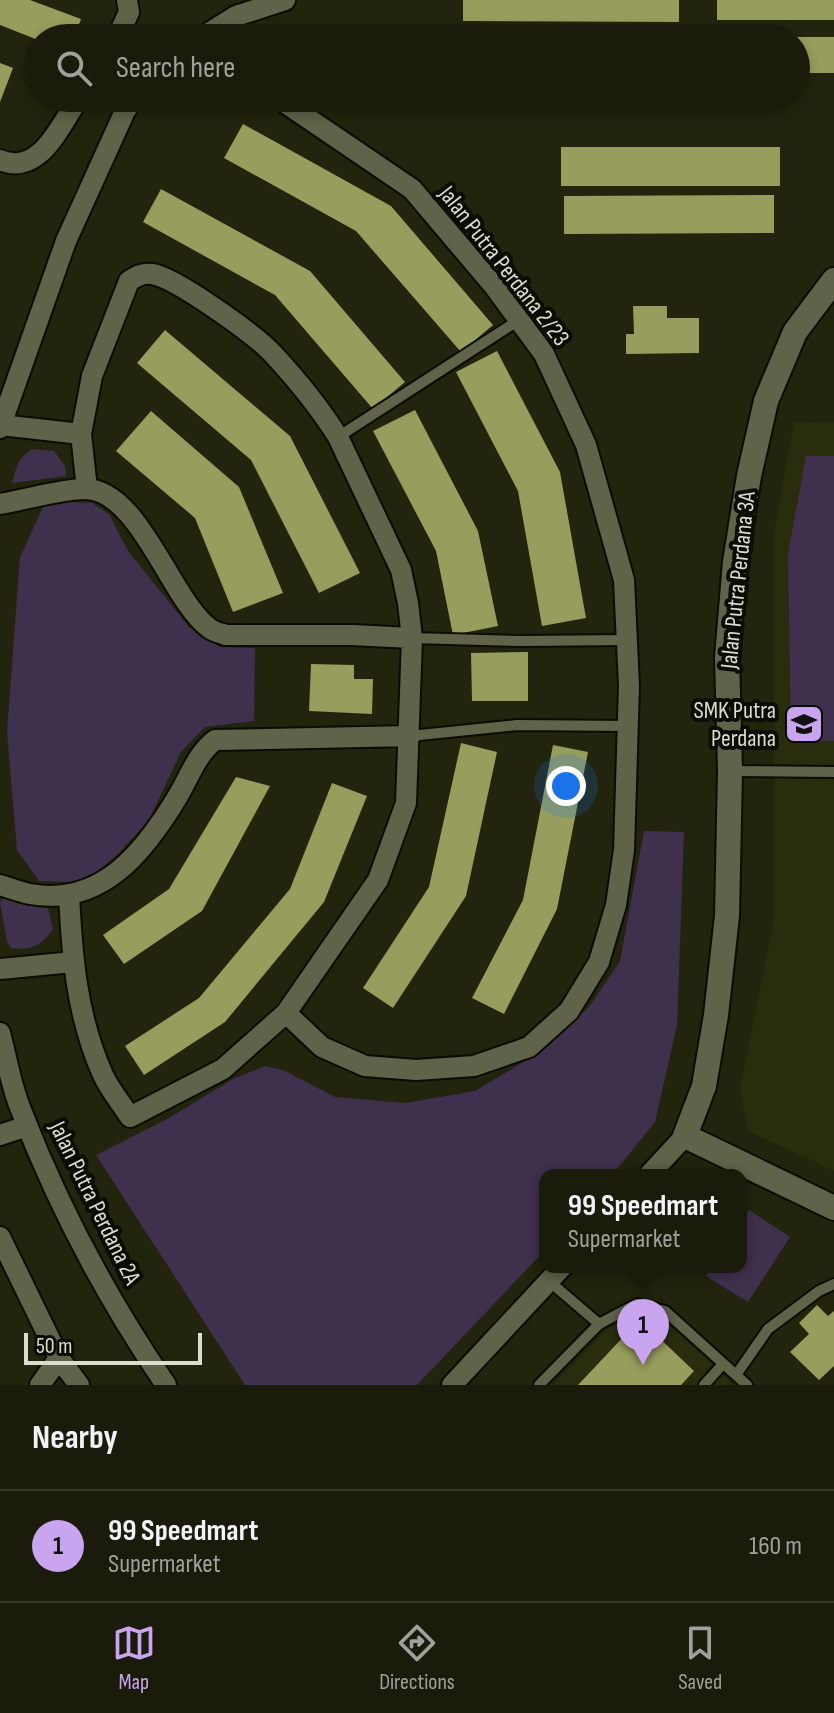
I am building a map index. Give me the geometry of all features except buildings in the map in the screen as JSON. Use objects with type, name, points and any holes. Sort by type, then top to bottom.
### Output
[{"type":"street","points":[[123,24],[129,12],[127,0]]},
{"type":"street","points":[[223,24],[236,16],[285,0]]},
{"type":"street","points":[[0,160],[21,165],[39,157],[70,112]]},
{"type":"street","points":[[81,434],[1,426],[66,241],[125,112]]},
{"type":"street","name":"Jalan Putra Perdana 2/23","points":[[286,1013],[322,1047],[365,1066],[416,1070],[474,1066],[529,1047],[569,1011],[599,962],[616,905],[624,850],[629,726],[624,580],[586,445],[544,354],[494,286],[412,189],[299,112]]},
{"type":"street","points":[[69,894],[73,962],[83,1022],[104,1077],[130,1117],[223,1069],[286,1013],[378,880],[406,803],[410,736],[412,638],[401,570],[338,437],[272,352],[194,294],[154,274],[140,274],[129,281],[92,376],[81,434],[87,489]]},
{"type":"street","name":"Jalan Putra Perdana 3A","points":[[685,1136],[704,1086],[727,916],[730,771],[727,657],[735,562],[749,476],[766,401],[795,332],[834,280]]},
{"type":"street","points":[[0,504],[87,489],[112,497],[148,539],[198,618],[211,630],[226,635],[412,638]]},
{"type":"street","points":[[0,885],[31,894],[69,894],[110,880],[144,848],[179,795],[201,751],[215,740],[410,736]]},
{"type":"street","points":[[0,969],[73,962]]},
{"type":"street","name":"Jalan Putra Perdana 2A","points":[[0,1033],[19,1108],[77,1235],[137,1343],[166,1385]]},
{"type":"street","points":[[0,1135],[27,1126]]},
{"type":"street","points":[[655,1169],[685,1136],[834,1208]]},
{"type":"street","points":[[1,1244],[59,1358],[79,1385]]},
{"type":"street","points":[[452,1385],[556,1274]]},
{"type":"street","points":[[40,1385],[59,1358]]},
{"type":"lane","points":[[338,437],[519,320]]},
{"type":"lane","points":[[412,638],[628,640]]},
{"type":"lane","points":[[410,736],[517,725],[629,726]]},
{"type":"lane","points":[[730,771],[834,772]]},
{"type":"lane","points":[[556,1274],[599,1324]]},
{"type":"lane","points":[[736,1375],[768,1329],[819,1291],[834,1284]]},
{"type":"lane","points":[[539,1385],[599,1324],[637,1304],[665,1311],[747,1385]]},
{"type":"lane","points":[[704,1385],[723,1364]]},
{"type":"shaded area","name":"SMK Putra Perdana","points":[[794,422],[834,423],[834,1171],[748,1131],[740,1088],[774,918],[774,531]]},
{"type":"shaded area","points":[[32,449],[54,451],[65,466],[66,476],[12,483],[16,468]]},
{"type":"shaded area","points":[[806,456],[834,456],[834,741],[791,741],[788,554]]},
{"type":"shaded area","points":[[46,501],[92,503],[109,514],[128,551],[189,627],[220,647],[255,648],[254,721],[205,727],[181,752],[149,820],[118,854],[92,876],[72,882],[39,881],[17,850],[7,732],[20,557]]},
{"type":"shaded area","points":[[644,831],[684,832],[677,1025],[655,1122],[617,1169],[539,1169],[539,1256],[417,1385],[245,1385],[96,1155],[169,1118],[233,1079],[265,1066],[285,1071],[335,1097],[405,1103],[475,1091],[532,1057],[589,1007],[620,961]]},
{"type":"shaded area","points":[[3,898],[48,908],[53,929],[35,946],[11,948],[7,942],[0,902]]},
{"type":"shaded area","points":[[749,1210],[790,1237],[748,1302],[706,1276],[708,1273],[747,1273]]},
{"type":"shaded area","points":[[636,1313],[662,1318],[734,1385],[552,1385],[607,1330]]},
{"type":"place","name":"SMK Putra Perdana","points":[[804,724]]},
{"type":"place","name":"99 Speedmart","points":[[643,1365]]}]
